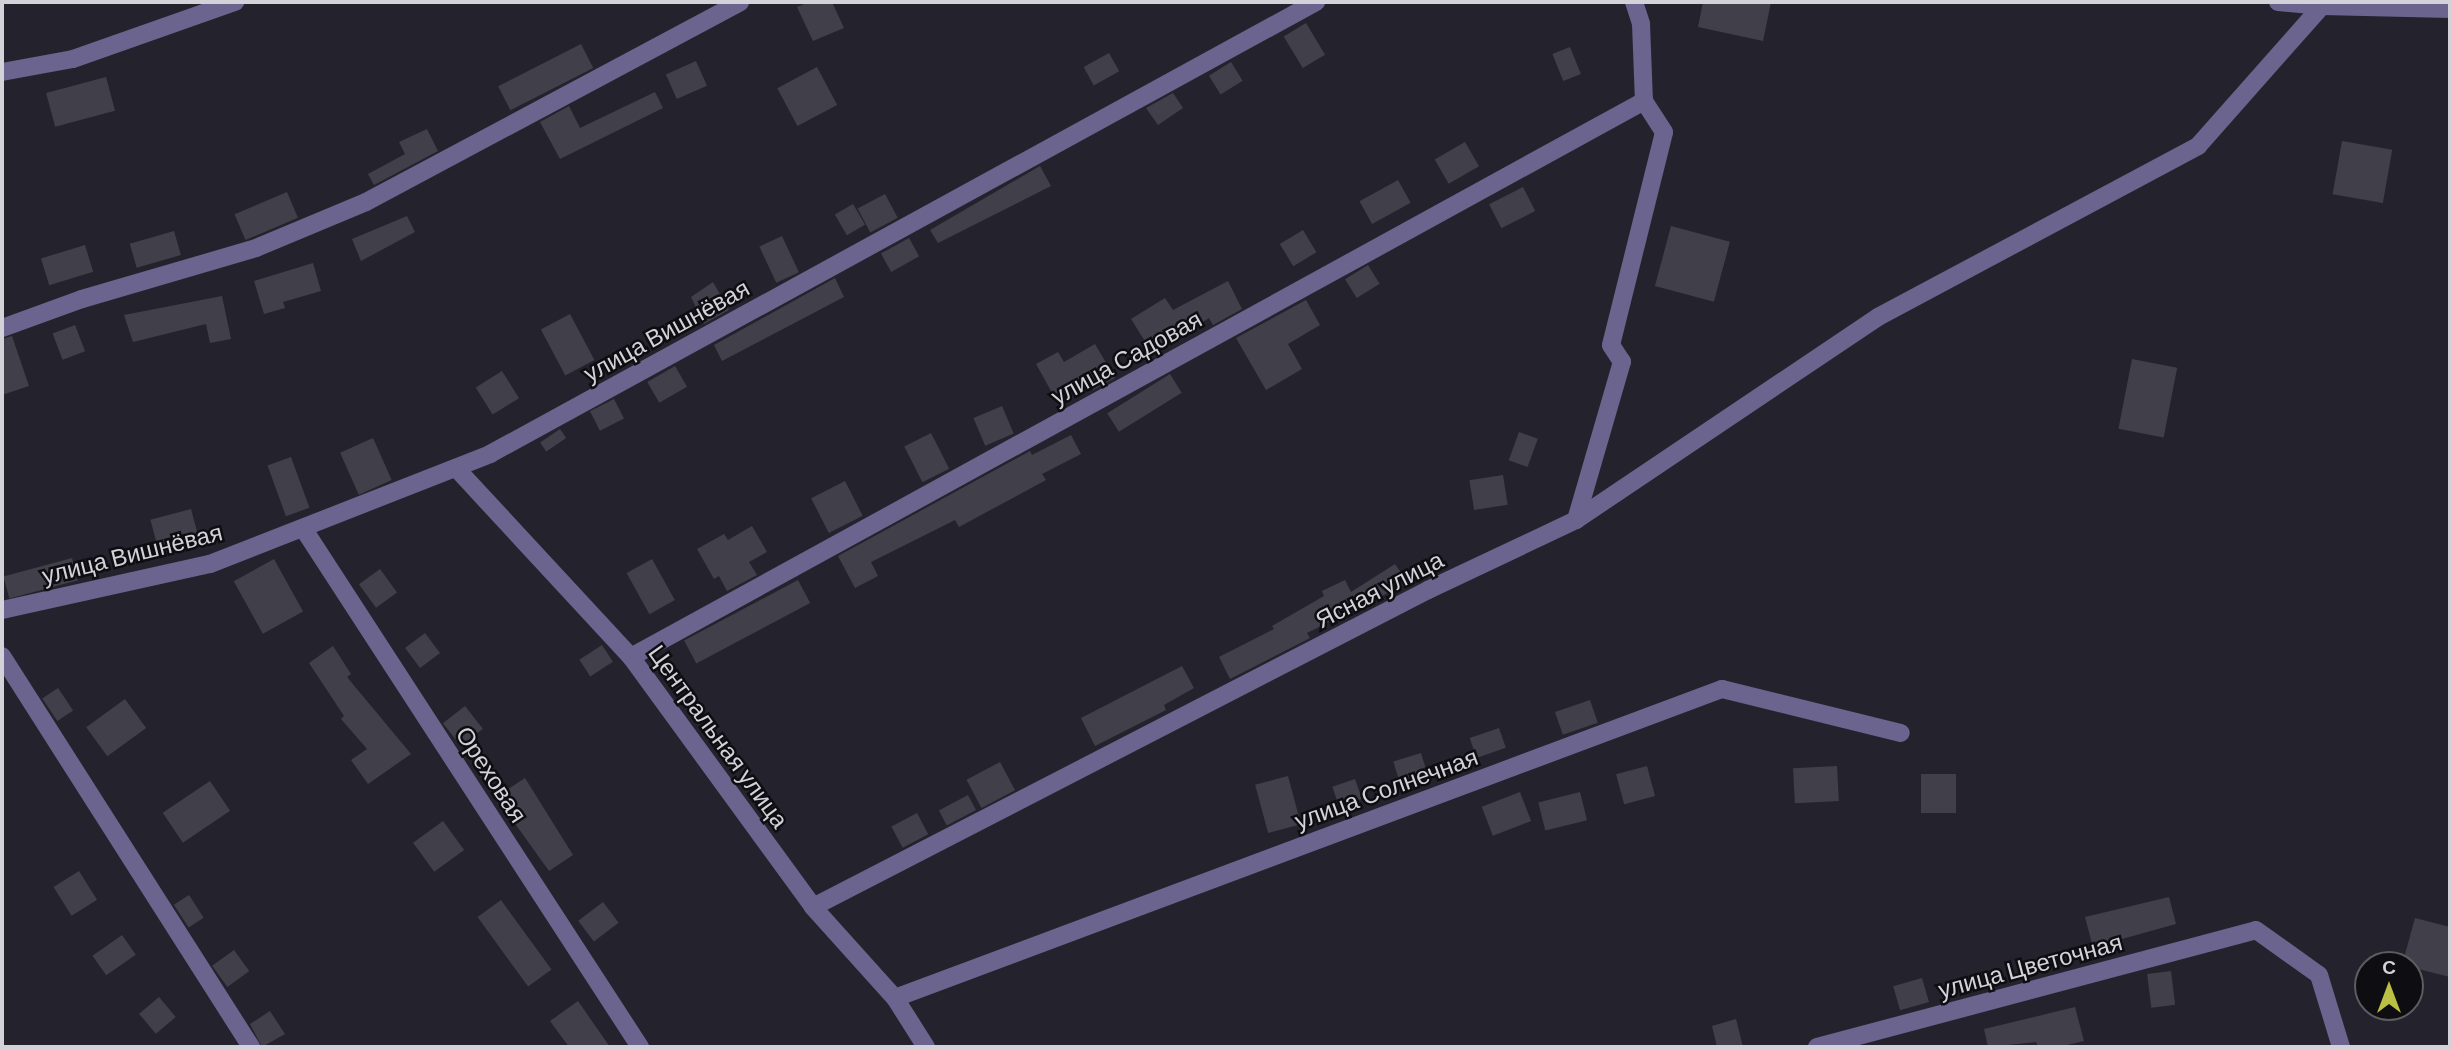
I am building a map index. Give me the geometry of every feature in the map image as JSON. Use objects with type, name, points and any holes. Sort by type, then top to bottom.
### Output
[{"type":"street","points":[[2,72],[73,59],[235,2]]},
{"type":"street","points":[[2,328],[82,299],[256,248],[366,202],[740,2]]},
{"type":"street","name":"улица Вишнёвая","points":[[2,610],[210,564],[490,454],[1316,2]]},
{"type":"street","points":[[1576,520],[1622,362],[1611,345],[1664,132],[1644,101],[1641,24],[1634,2]]},
{"type":"street","points":[[2278,2],[2322,6],[2450,9]]},
{"type":"street","name":"Ясная улица","points":[[813,907],[1428,590],[1576,520],[1878,317],[2198,146],[2322,6]]},
{"type":"street","name":"улица Садовая","points":[[631,657],[1644,101]]},
{"type":"street","name":"Центральная улица","points":[[456,468],[631,657],[813,907],[895,998],[926,1047]]},
{"type":"street","name":"Ореховая","points":[[303,527],[640,1047]]},
{"type":"street","points":[[2,656],[251,1047]]},
{"type":"street","name":"улица Солнечная","points":[[895,998],[1722,689],[1901,733]]},
{"type":"street","name":"улица Цветочная","points":[[1817,1047],[2256,930],[2319,975],[2341,1047]]},
{"type":"building","points":[[809,2],[832,2],[844,28],[813,41],[797,7]]},
{"type":"building","points":[[1703,2],[1771,2],[1763,41],[1698,27]]},
{"type":"building","points":[[1306,23],[1325,55],[1303,68],[1284,36]]},
{"type":"building","points":[[581,44],[593,68],[510,110],[498,86]]},
{"type":"building","points":[[1570,47],[1581,74],[1563,81],[1552,54]]},
{"type":"building","points":[[1109,53],[1119,71],[1094,85],[1084,67]]},
{"type":"building","points":[[696,61],[707,86],[677,99],[666,74]]},
{"type":"building","points":[[1231,62],[1243,81],[1221,94],[1209,76]]},
{"type":"building","points":[[817,67],[837,105],[797,126],[777,88]]},
{"type":"building","points":[[106,77],[115,111],[55,127],[46,93]]},
{"type":"building","points":[[655,92],[663,108],[560,159],[540,122],[569,106],[580,128]]},
{"type":"building","points":[[1173,93],[1183,108],[1158,125],[1146,108]]},
{"type":"building","points":[[427,129],[438,151],[374,185],[368,174],[405,154],[399,142]]},
{"type":"building","points":[[2342,141],[2392,150],[2383,203],[2333,194]]},
{"type":"building","points":[[1465,142],[1479,166],[1449,184],[1435,160]]},
{"type":"building","points":[[1040,166],[1051,186],[938,243],[930,230]]},
{"type":"building","points":[[1398,180],[1411,203],[1372,224],[1360,201]]},
{"type":"building","points":[[1523,187],[1535,211],[1501,228],[1489,204]]},
{"type":"building","points":[[287,192],[298,218],[245,240],[235,214]]},
{"type":"building","points":[[885,194],[898,218],[870,232],[858,209]]},
{"type":"building","points":[[853,204],[865,225],[847,235],[835,214]]},
{"type":"building","points":[[407,216],[415,232],[361,261],[352,239]]},
{"type":"building","points":[[1671,226],[1730,242],[1714,302],[1655,286]]},
{"type":"building","points":[[1303,230],[1316,252],[1293,266],[1280,244]]},
{"type":"building","points":[[174,231],[181,255],[137,268],[130,244]]},
{"type":"building","points":[[782,236],[799,272],[776,283],[759,247]]},
{"type":"building","points":[[909,238],[919,256],[891,272],[881,254]]},
{"type":"building","points":[[85,245],[93,272],[49,285],[41,258]]},
{"type":"building","points":[[313,263],[321,291],[283,302],[285,308],[264,314],[254,281]]},
{"type":"building","points":[[1368,265],[1380,284],[1357,298],[1345,279]]},
{"type":"building","points":[[835,278],[844,297],[722,361],[714,345]]},
{"type":"building","points":[[1228,281],[1242,309],[1213,325],[1209,318],[1153,354],[1131,319],[1165,298],[1173,310]]},
{"type":"building","points":[[713,282],[729,310],[704,324],[691,297]]},
{"type":"building","points":[[222,296],[231,339],[210,343],[206,324],[133,342],[124,315]]},
{"type":"building","points":[[1306,300],[1320,325],[1288,344],[1302,369],[1266,390],[1236,338]]},
{"type":"building","points":[[570,314],[594,360],[565,375],[541,329]]},
{"type":"building","points":[[75,325],[85,351],[63,360],[53,334]]},
{"type":"building","points":[[12,336],[29,386],[2,395],[2,339]]},
{"type":"building","points":[[1095,344],[1115,378],[1093,390],[1086,380],[1055,398],[1036,364],[1058,352],[1064,362]]},
{"type":"building","points":[[2132,359],[2177,368],[2164,437],[2118,429]]},
{"type":"building","points":[[675,366],[687,387],[659,403],[647,382]]},
{"type":"building","points":[[502,371],[519,398],[493,415],[476,387]]},
{"type":"building","points":[[1170,374],[1182,393],[1119,432],[1107,413]]},
{"type":"building","points":[[614,399],[624,419],[600,431],[590,411]]},
{"type":"building","points":[[1002,406],[1014,434],[985,446],[973,418]]},
{"type":"building","points":[[560,429],[566,438],[546,452],[540,442]]},
{"type":"building","points":[[1519,432],[1538,439],[1528,467],[1509,460]]},
{"type":"building","points":[[931,433],[949,469],[922,482],[904,447]]},
{"type":"building","points":[[1071,435],[1081,454],[1042,474],[1046,480],[959,527],[955,520],[871,562],[878,576],[855,588],[838,556],[1030,451],[1032,455]]},
{"type":"building","points":[[373,438],[392,480],[359,495],[340,453]]},
{"type":"building","points":[[291,457],[309,508],[286,516],[268,466]]},
{"type":"building","points":[[1503,475],[1508,505],[1474,510],[1469,480]]},
{"type":"building","points":[[845,481],[863,516],[829,533],[811,498]]},
{"type":"building","points":[[191,509],[200,543],[159,554],[150,520]]},
{"type":"building","points":[[752,526],[767,552],[749,562],[757,575],[727,591],[719,576],[714,579],[697,549],[724,534],[728,540]]},
{"type":"building","points":[[72,558],[78,580],[9,599],[3,576]]},
{"type":"building","points":[[274,559],[303,611],[263,634],[234,581]]},
{"type":"building","points":[[652,559],[675,600],[649,614],[627,573]]},
{"type":"building","points":[[1395,564],[1408,583],[1307,633],[1310,638],[1230,679],[1219,657],[1274,629],[1272,626],[1324,596],[1322,591],[1345,580],[1351,592]]},
{"type":"building","points":[[380,569],[397,592],[376,608],[359,584]]},
{"type":"building","points":[[798,580],[810,603],[696,664],[684,641]]},
{"type":"building","points":[[425,633],[440,653],[420,668],[405,648]]},
{"type":"building","points":[[602,645],[613,662],[590,676],[579,660]]},
{"type":"building","points":[[333,646],[351,674],[347,677],[411,754],[368,784],[351,760],[367,749],[341,719],[344,716],[309,663]]},
{"type":"building","points":[[1182,666],[1194,688],[1164,705],[1166,710],[1095,746],[1081,718]]},
{"type":"building","points":[[58,688],[73,710],[57,721],[42,699]]},
{"type":"building","points":[[125,699],[146,728],[107,756],[86,727]]},
{"type":"building","points":[[1590,700],[1598,723],[1563,735],[1555,712]]},
{"type":"building","points":[[465,706],[483,729],[461,746],[443,723]]},
{"type":"building","points":[[1499,728],[1506,748],[1477,758],[1470,738]]},
{"type":"building","points":[[1421,753],[1427,773],[1399,782],[1393,761]]},
{"type":"building","points":[[1000,762],[1015,790],[981,808],[966,780]]},
{"type":"building","points":[[1647,766],[1655,796],[1624,804],[1616,774]]},
{"type":"building","points":[[1837,766],[1839,801],[1795,803],[1793,768]]},
{"type":"building","points":[[1921,774],[1956,774],[1956,813],[1921,813]]},
{"type":"building","points":[[1288,776],[1301,824],[1268,833],[1255,785]]},
{"type":"building","points":[[525,778],[573,855],[549,871],[496,797]]},
{"type":"building","points":[[1355,779],[1362,799],[1339,807],[1332,787]]},
{"type":"building","points":[[210,781],[230,811],[183,843],[163,813]]},
{"type":"building","points":[[1520,792],[1531,821],[1493,836],[1482,807]]},
{"type":"building","points":[[1580,792],[1587,820],[1545,831],[1538,802]]},
{"type":"building","points":[[968,795],[976,810],[947,826],[939,810]]},
{"type":"building","points":[[917,813],[928,834],[903,848],[891,827]]},
{"type":"building","points":[[443,821],[464,850],[434,872],[413,843]]},
{"type":"building","points":[[79,871],[97,900],[72,916],[54,887]]},
{"type":"building","points":[[189,895],[204,918],[189,927],[174,905]]},
{"type":"building","points":[[2169,897],[2176,924],[2122,939],[2124,947],[2095,955],[2085,917]]},
{"type":"building","points":[[501,900],[552,970],[528,987],[478,917]]},
{"type":"building","points":[[603,902],[619,923],[594,941],[578,921]]},
{"type":"building","points":[[2415,918],[2450,927],[2450,977],[2424,970],[2424,951],[2406,951]]},
{"type":"building","points":[[122,935],[136,955],[106,975],[93,956]]},
{"type":"building","points":[[234,950],[249,971],[227,987],[212,966]]},
{"type":"building","points":[[2171,971],[2175,1005],[2151,1008],[2147,974]]},
{"type":"building","points":[[1922,978],[1929,1002],[1900,1010],[1893,986]]},
{"type":"building","points":[[159,997],[176,1017],[156,1034],[139,1014]]},
{"type":"building","points":[[578,1001],[610,1047],[569,1047],[550,1021]]},
{"type":"building","points":[[2075,1007],[2084,1041],[2059,1047],[2038,1047],[2036,1042],[1988,1047],[1984,1029]]},
{"type":"building","points":[[270,1011],[285,1034],[262,1047],[250,1024]]},
{"type":"building","points":[[1736,1019],[1743,1047],[1717,1047],[1712,1026]]}]
